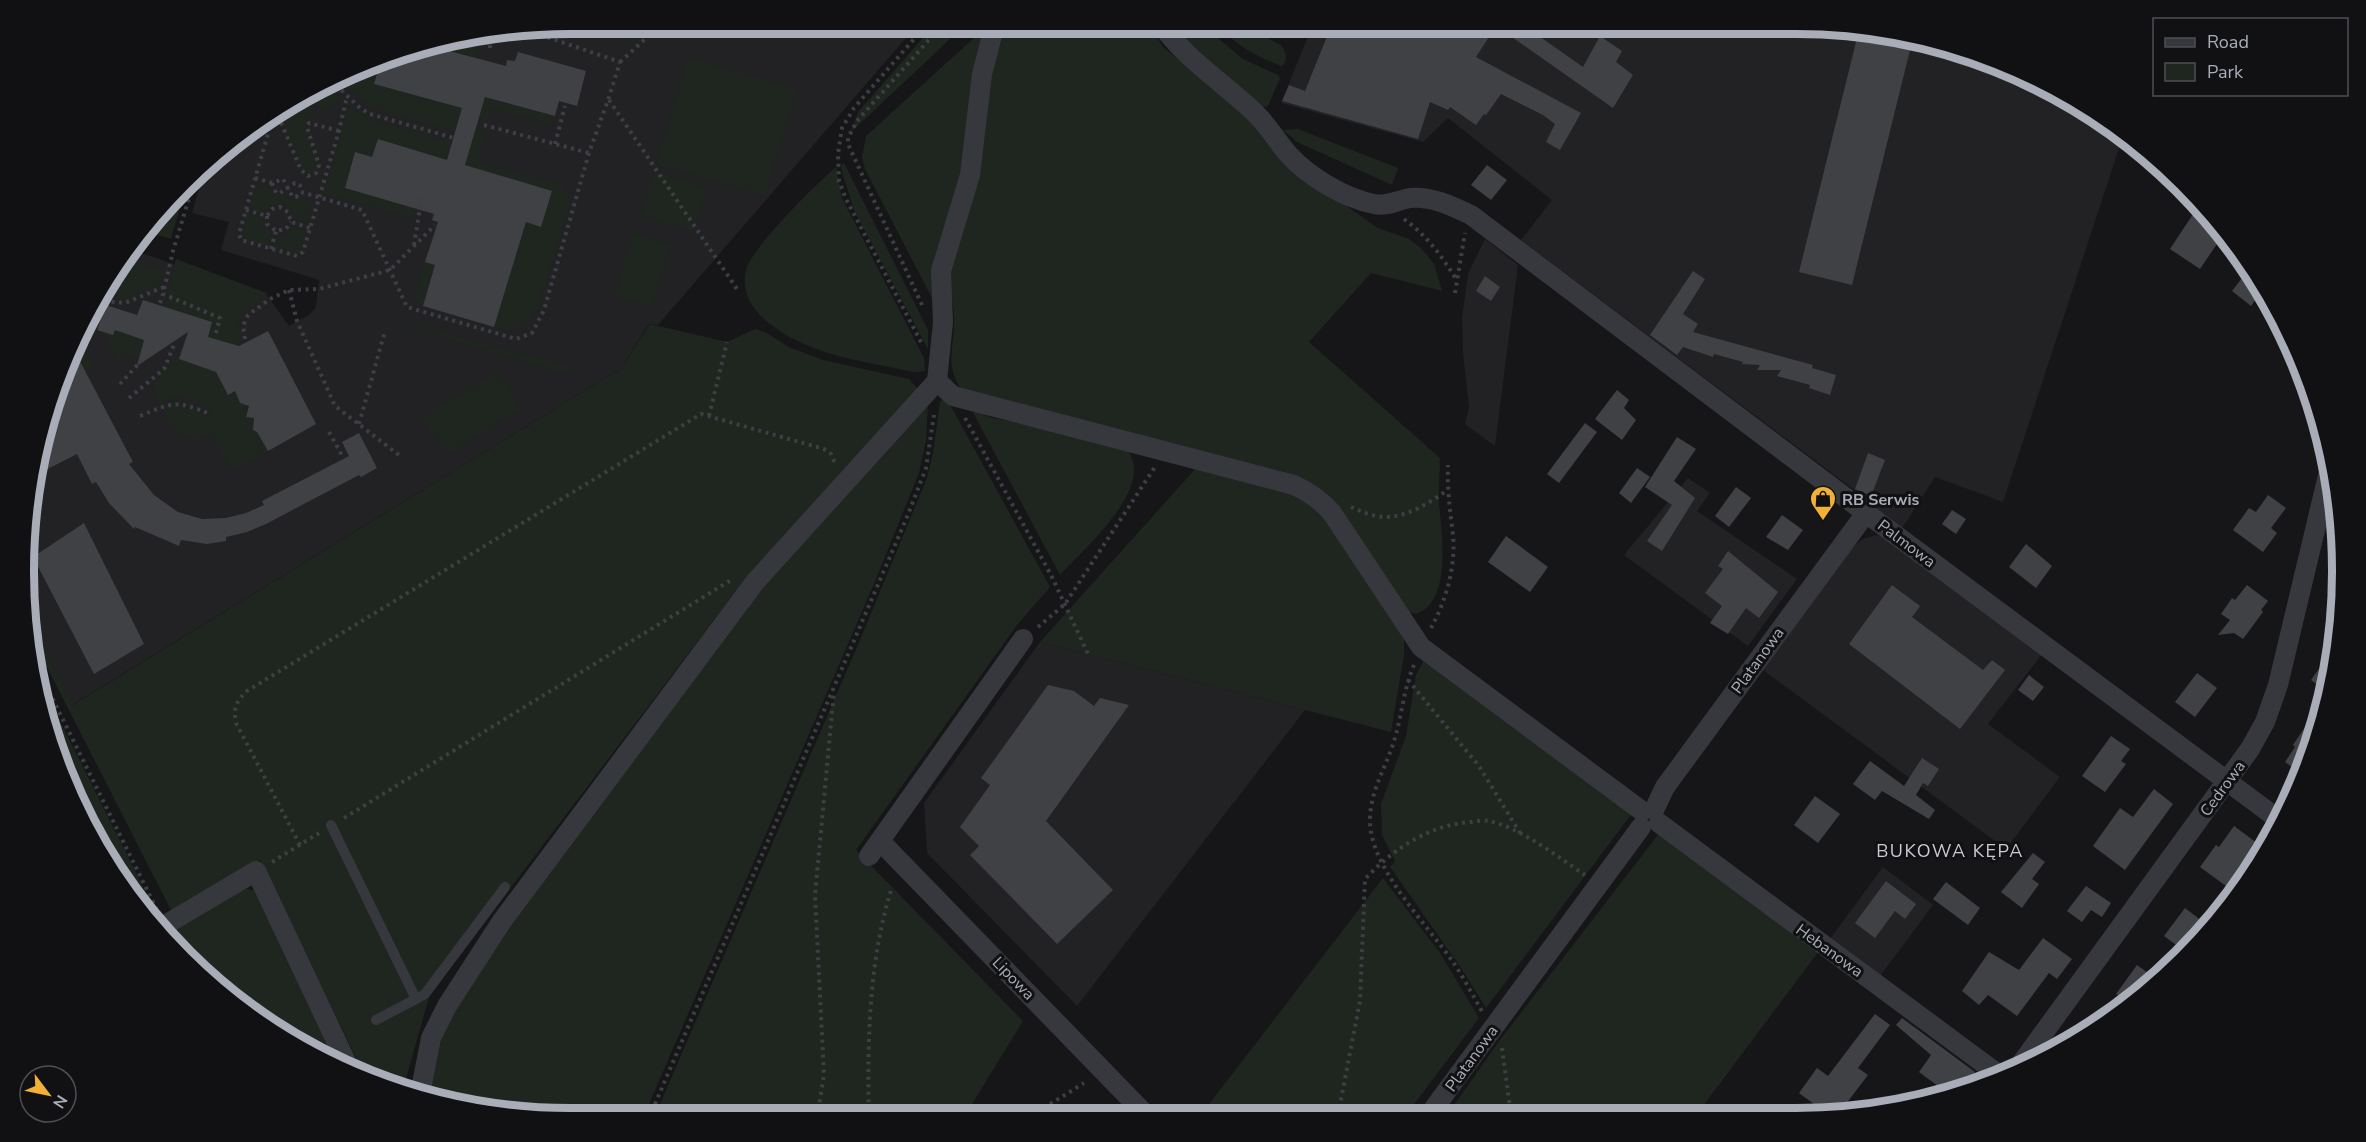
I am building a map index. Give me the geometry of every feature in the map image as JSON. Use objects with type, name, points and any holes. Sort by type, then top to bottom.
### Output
[{"type":"street","points":[[422,1086],[431,1038],[447,1006],[502,921],[755,582],[937,381],[942,331],[941,271],[970,174],[982,74],[992,34]]},
{"type":"street","points":[[1169,34],[1270,128],[1300,167],[1338,190],[1377,205]]},
{"type":"street","name":"Palmowa","points":[[1377,205],[1395,203],[1409,198],[1430,199],[1448,204],[1471,215],[1866,513],[2272,815]]},
{"type":"street","name":"Hebanowa","points":[[937,381],[953,396],[1294,485],[1322,502],[1420,647],[1992,1070]]},
{"type":"street","name":"Cedrowa","points":[[2028,1054],[2227,781],[2265,722],[2278,685],[2325,489]]},
{"type":"street","name":"Platanowa","points":[[1434,1108],[1649,818],[1665,787],[1866,513]]},
{"type":"street","name":"Lipowa","points":[[1023,639],[874,848],[1139,1108]]},
{"type":"street","points":[[167,924],[256,872],[344,1056]]},
{"type":"lane","points":[[331,825],[416,999]]},
{"type":"lane","points":[[376,1020],[425,994],[505,887]]},
{"type":"path","points":[[272,183],[277,194],[297,183],[301,192],[362,210],[407,307],[516,339],[532,333],[544,310],[589,153],[609,100],[620,62],[651,34]]},
{"type":"path","points":[[918,34],[854,108],[842,128],[837,154],[839,181],[846,199],[925,350]]},
{"type":"path","points":[[542,36],[620,62]]},
{"type":"path","points":[[490,41],[490,48]]},
{"type":"path","points":[[339,88],[360,108],[370,114],[453,138]]},
{"type":"path","points":[[271,127],[239,234],[240,239],[243,242],[299,256],[304,250],[347,96]]},
{"type":"path","points":[[609,100],[737,289]]},
{"type":"path","points":[[555,144],[565,106]]},
{"type":"path","points":[[280,120],[301,170],[308,176],[316,173],[319,165],[307,127],[309,123],[339,131]]},
{"type":"path","points":[[484,125],[589,153]]},
{"type":"path","points":[[255,178],[272,183],[283,179],[292,196],[301,192]]},
{"type":"path","points":[[160,303],[191,193]]},
{"type":"path","points":[[414,246],[422,196]]},
{"type":"path","points":[[1377,205],[1396,214],[1421,233],[1444,260],[1456,279]]},
{"type":"path","points":[[280,207],[288,212],[291,222],[286,229],[276,231],[267,224],[267,216],[272,209],[280,207]]},
{"type":"path","points":[[246,210],[267,216]]},
{"type":"path","points":[[1455,293],[1461,246],[1471,215]]},
{"type":"path","points":[[291,222],[310,228]]},
{"type":"path","points":[[245,339],[243,326],[248,315],[270,299],[289,290],[318,289],[390,270],[435,225]]},
{"type":"path","points":[[271,249],[276,231]]},
{"type":"path","points":[[107,301],[125,303],[165,286]]},
{"type":"path","points":[[289,290],[297,321],[335,406],[399,455]]},
{"type":"path","points":[[163,294],[220,318],[216,333]]},
{"type":"path","points":[[359,424],[384,331]]},
{"type":"path","points":[[709,416],[727,342]]},
{"type":"path","points":[[129,398],[164,369],[174,345]]},
{"type":"path","points":[[120,384],[142,360]]},
{"type":"path","points":[[140,416],[168,404],[178,403],[210,414]]},
{"type":"path","points":[[653,1108],[926,468],[934,412]]},
{"type":"path","points":[[300,845],[236,723],[234,714],[240,698],[247,692],[701,414],[824,449],[831,454],[837,464],[835,471]]},
{"type":"path","points":[[329,432],[343,457]]},
{"type":"path","points":[[1023,639],[1065,604],[1152,470],[1171,453]]},
{"type":"path","points":[[1448,465],[1447,490],[1453,536],[1450,573],[1442,608],[1420,647],[1407,680],[1394,744],[1375,786],[1371,804],[1370,830],[1381,862],[1454,964],[1500,1040],[1505,1060],[1510,1108]]},
{"type":"path","points":[[1349,507],[1379,517],[1397,516],[1431,502],[1447,490]]},
{"type":"path","points":[[256,872],[733,579]]},
{"type":"path","points":[[1065,604],[1088,654]]},
{"type":"path","points":[[1407,680],[1479,766],[1520,833]]},
{"type":"path","points":[[818,1108],[824,1075],[815,896],[834,687]]},
{"type":"path","points":[[48,691],[154,909]]},
{"type":"path","points":[[1339,1108],[1360,1001],[1365,879],[1381,862],[1419,836],[1453,823],[1488,820],[1520,833],[1600,884]]},
{"type":"path","points":[[869,1108],[874,973],[885,910],[892,887]]},
{"type":"path","points":[[1044,1108],[1084,1083]]},
{"type":"shaded area","points":[[571,34],[909,34],[658,325],[649,324],[618,373],[615,372],[72,705],[39,637],[34,571],[36,536],[39,501],[53,432],[75,366],[106,303],[139,252],[267,295],[289,326],[309,315],[316,307],[319,280],[221,250],[229,222],[192,213],[200,184],[244,145],[273,125],[303,106],[366,75],[432,53],[501,39]]},
{"type":"shaded area","points":[[1309,34],[1795,34],[1865,39],[1934,53],[1967,63],[2000,75],[2063,106],[2120,144],[2003,502],[1935,477],[1901,530],[1853,489],[1521,240],[1552,200],[1448,118],[1423,142],[1281,103]]},
{"type":"shaded area","points":[[1485,239],[1518,265],[1495,446],[1465,424],[1469,408],[1462,318],[1468,274]]},
{"type":"shaded area","points":[[1688,478],[1710,493],[1697,511],[1797,579],[1748,646],[1624,555]]},
{"type":"shaded area","points":[[1876,535],[1891,540],[2043,653],[1988,724],[2060,777],[2006,849],[1763,670],[1853,546],[1863,539]]},
{"type":"shaded area","points":[[1040,642],[1305,710],[1077,1006],[927,853],[924,803]]},
{"type":"shaded area","points":[[1883,867],[1933,905],[1880,976],[1830,939]]},
{"type":"green space","points":[[602,34],[642,34],[631,43]]},
{"type":"green space","points":[[926,34],[955,34],[851,132],[858,112]]},
{"type":"green space","points":[[978,34],[985,34],[966,152],[933,300],[865,169],[862,157],[866,136]]},
{"type":"green space","points":[[1003,34],[1155,34],[1163,47],[1248,116],[1270,147],[1307,179],[1378,228],[1409,239],[1422,249],[1434,264],[1442,291],[1371,273],[1309,342],[1440,458],[1442,566],[1435,596],[1427,607],[1416,614],[1407,611],[1337,509],[963,392],[957,383],[952,367],[954,318],[950,269],[989,75]]},
{"type":"green space","points":[[1181,34],[1213,34],[1243,59],[1278,75],[1280,78],[1268,106],[1259,105],[1193,48]]},
{"type":"green space","points":[[1227,34],[1259,34],[1281,45],[1286,61],[1282,66],[1254,54]]},
{"type":"green space","points":[[470,44],[479,47],[477,58],[445,50]]},
{"type":"green space","points":[[688,57],[797,89],[765,196],[656,164]]},
{"type":"green space","points":[[378,70],[375,84],[444,103],[467,92],[455,131],[372,109],[345,85]]},
{"type":"green space","points":[[333,91],[339,97],[333,108],[324,111],[313,101]]},
{"type":"green space","points":[[485,97],[555,116],[552,124],[492,109],[488,120],[479,117]]},
{"type":"green space","points":[[308,104],[316,112],[303,124],[318,163],[314,172],[307,172],[302,167],[282,119]]},
{"type":"green space","points":[[349,108],[376,121],[452,142],[447,160],[378,139],[372,157],[355,153],[345,188],[415,208],[412,218],[324,194]]},
{"type":"green space","points":[[1298,129],[1398,168],[1392,185],[1297,142],[1283,130]]},
{"type":"green space","points":[[475,130],[486,132],[479,162],[562,185],[570,198],[568,214],[538,308],[525,324],[514,328],[494,327],[526,222],[541,226],[552,191],[465,165]]},
{"type":"green space","points":[[844,163],[928,330],[928,349],[854,210],[842,172],[841,166]]},
{"type":"green space","points":[[836,167],[842,198],[924,358],[925,371],[914,372],[864,362],[816,349],[778,330],[756,310],[748,298],[745,285],[746,270],[751,260],[786,216]]},
{"type":"green space","points":[[653,172],[707,187],[693,231],[640,215]]},
{"type":"green space","points":[[257,185],[271,188],[272,194],[281,197],[287,191],[289,199],[296,200],[301,196],[313,202],[308,222],[294,219],[291,210],[283,204],[272,205],[263,213],[249,208]]},
{"type":"green space","points":[[181,203],[171,239],[154,234]]},
{"type":"green space","points":[[248,213],[263,218],[262,227],[272,231],[268,247],[243,238]]},
{"type":"green space","points":[[291,226],[306,230],[300,253],[274,248],[278,234],[288,235]]},
{"type":"green space","points":[[633,232],[671,245],[651,307],[614,296]]},
{"type":"green space","points":[[442,242],[423,306],[414,297],[429,247]]},
{"type":"green space","points":[[176,259],[267,293],[237,319],[242,344],[220,356],[218,350],[220,340],[211,338],[209,340],[165,307]]},
{"type":"green space","points":[[133,261],[164,271],[160,284],[126,301],[111,296]]},
{"type":"green space","points":[[348,308],[569,366],[567,375]]},
{"type":"green space","points":[[117,323],[133,328],[131,336],[144,340],[140,354],[118,361],[105,333],[113,335]]},
{"type":"green space","points":[[650,324],[727,342],[755,329],[765,332],[789,347],[823,360],[909,379],[919,390],[748,575],[430,994],[405,1081],[399,1079],[359,1064],[260,860],[172,912],[42,657],[39,636],[73,705],[615,372],[618,373]]},
{"type":"green space","points":[[184,344],[179,359],[197,366],[205,352],[227,395],[236,390],[240,403],[244,404],[247,411],[246,417],[251,418],[255,426],[254,431],[257,432],[268,451],[232,470],[210,436],[201,439],[186,438],[176,431],[164,411],[175,400],[211,418],[214,414],[193,401],[174,394],[160,406],[152,386]]},
{"type":"green space","points":[[83,348],[94,368],[86,372],[79,358]]},
{"type":"green space","points":[[498,372],[521,408],[446,456],[421,417]]},
{"type":"green space","points":[[944,398],[947,399],[1050,587],[1017,625],[856,850],[1023,1021],[970,1108],[658,1108],[860,640],[927,478],[940,402]]},
{"type":"green space","points":[[928,403],[926,440],[919,473],[874,584],[647,1108],[571,1108],[501,1103],[427,1087],[435,1040],[505,926],[757,586]]},
{"type":"green space","points":[[970,407],[989,417],[1122,445],[1130,455],[1134,471],[1131,487],[1123,503],[1097,536],[1060,575]]},
{"type":"green space","points":[[1196,468],[1289,488],[1320,510],[1404,634],[1404,655],[1391,732],[1040,642]]},
{"type":"green space","points":[[1425,658],[1633,812],[1486,1008],[1461,968],[1390,867],[1395,861],[1382,835],[1381,804],[1406,736],[1416,675]]},
{"type":"green space","points":[[52,704],[153,908],[125,869],[90,808],[75,776]]},
{"type":"green space","points":[[1660,832],[1819,951],[1701,1108],[1452,1108],[1500,1040]]},
{"type":"green space","points":[[1383,878],[1440,953],[1479,1018],[1411,1108],[1206,1108]]},
{"type":"green space","points":[[241,888],[254,890],[330,1050],[303,1036],[244,997],[192,950],[172,927]]},
{"type":"building","points":[[1328,34],[1491,34],[1476,57],[1581,113],[1560,150],[1546,142],[1555,124],[1543,115],[1501,94],[1476,125],[1450,107],[1448,110],[1430,102],[1418,139],[1282,101],[1289,85],[1305,91]]},
{"type":"building","points":[[1507,34],[1536,34],[1583,67],[1600,36],[1622,51],[1616,62],[1633,75],[1613,108]]},
{"type":"building","points":[[1857,38],[1911,48],[1852,285],[1799,272]]},
{"type":"building","points":[[445,50],[506,66],[507,60],[515,61],[518,52],[586,71],[577,106],[559,101],[555,116],[485,97],[465,165],[552,191],[541,227],[526,222],[494,327],[423,306],[435,265],[425,262],[438,222],[432,220],[434,214],[345,188],[355,152],[372,157],[378,139],[447,160],[462,108],[374,84],[378,71]]},
{"type":"building","points":[[1487,165],[1507,180],[1491,200],[1471,185]]},
{"type":"building","points":[[2194,213],[2219,241],[2200,269],[2170,249]]},
{"type":"building","points":[[1693,271],[1705,279],[1683,314],[1698,324],[1693,332],[1813,365],[1812,368],[1836,375],[1830,395],[1809,388],[1810,385],[1777,376],[1781,370],[1757,370],[1760,365],[1742,364],[1743,362],[1714,354],[1713,357],[1683,347],[1677,355],[1650,335]]},
{"type":"building","points":[[1485,276],[1500,287],[1491,301],[1476,291]]},
{"type":"building","points":[[2242,278],[2257,298],[2251,306],[2232,291]]},
{"type":"building","points":[[143,300],[212,322],[208,337],[239,346],[268,331],[316,424],[268,451],[257,432],[253,430],[254,418],[246,417],[249,406],[240,403],[235,391],[228,395],[216,372],[179,359],[188,332],[137,366],[144,340],[115,330],[113,335],[97,330],[106,305],[137,315]]},
{"type":"building","points":[[79,358],[133,462],[129,464],[154,495],[178,512],[202,519],[226,518],[246,513],[264,505],[262,501],[349,456],[342,442],[359,433],[377,468],[361,477],[359,475],[266,524],[226,537],[226,541],[207,544],[181,540],[179,546],[135,527],[134,529],[109,503],[96,482],[92,484],[77,454],[44,471],[63,399]]},
{"type":"building","points":[[1617,390],[1629,400],[1624,408],[1636,420],[1622,440],[1595,419]]},
{"type":"building","points":[[1585,423],[1597,432],[1559,483],[1547,474]]},
{"type":"building","points":[[1677,437],[1696,449],[1674,481],[1695,498],[1662,551],[1647,541],[1672,505],[1645,487]]},
{"type":"building","points":[[1868,453],[1885,460],[1871,496],[1855,489]]},
{"type":"building","points":[[1637,468],[1650,477],[1631,503],[1619,493]]},
{"type":"building","points":[[1736,487],[1751,498],[1729,527],[1715,516]]},
{"type":"building","points":[[2268,495],[2286,508],[2271,528],[2277,533],[2263,552],[2233,530],[2249,508],[2256,512]]},
{"type":"building","points":[[1952,510],[1966,519],[1956,534],[1942,524]]},
{"type":"building","points":[[1782,515],[1803,530],[1788,550],[1766,537]]},
{"type":"building","points":[[84,523],[144,644],[94,674],[35,560],[35,556]]},
{"type":"building","points":[[1506,536],[1548,567],[1530,592],[1488,562]]},
{"type":"building","points":[[2026,544],[2052,566],[2036,588],[2009,567]]},
{"type":"building","points":[[1728,551],[1778,592],[1759,618],[1746,608],[1728,634],[1710,623],[1722,606],[1705,593],[1723,569],[1718,566]]},
{"type":"building","points":[[1892,585],[1920,606],[1912,617],[1983,670],[1992,660],[2005,670],[1960,729],[1849,644]]},
{"type":"building","points":[[2247,585],[2268,601],[2261,610],[2263,612],[2243,639],[2234,633],[2218,635],[2230,620],[2221,614],[2232,598],[2235,600]]},
{"type":"building","points":[[2323,662],[2319,686],[2311,680]]},
{"type":"building","points":[[2197,673],[2217,688],[2195,717],[2175,702]]},
{"type":"building","points":[[2029,675],[2044,687],[2033,701],[2018,690]]},
{"type":"building","points":[[1048,685],[1074,691],[1094,706],[1100,698],[1129,705],[1046,821],[1113,890],[1057,944],[970,855],[979,846],[960,827],[990,785],[981,778]]},
{"type":"building","points":[[2310,719],[2294,768],[2285,762],[2295,747],[2293,745]]},
{"type":"building","points":[[2111,736],[2130,749],[2121,761],[2126,764],[2105,792],[2082,776]]},
{"type":"building","points":[[1922,758],[1939,769],[1928,786],[1923,783],[1916,795],[1935,810],[1929,819],[1882,791],[1875,800],[1853,784],[1870,761],[1904,786]]},
{"type":"building","points":[[2154,789],[2173,804],[2125,870],[2093,846],[2120,808],[2133,817]]},
{"type":"building","points":[[1815,796],[1840,814],[1818,843],[1794,825]]},
{"type":"building","points":[[2234,826],[2257,843],[2226,886],[2200,867],[2216,845],[2219,847]]},
{"type":"building","points":[[2033,853],[2045,862],[2032,879],[2039,884],[2022,908],[2001,892]]},
{"type":"building","points":[[1886,881],[1916,904],[1905,919],[1895,911],[1875,938],[1855,923]]},
{"type":"building","points":[[1946,882],[1980,908],[1968,925],[1933,899]]},
{"type":"building","points":[[2086,886],[2111,903],[2102,917],[2091,910],[2082,922],[2067,911]]},
{"type":"building","points":[[2185,908],[2202,921],[2178,946],[2164,936]]},
{"type":"building","points":[[2043,938],[2072,959],[2057,979],[2049,973],[2017,1016],[1988,995],[1979,1005],[1962,991],[1989,952],[2019,970]]},
{"type":"building","points":[[2137,965],[2149,974],[2121,997],[2116,994]]},
{"type":"building","points":[[1875,1014],[1890,1025],[1858,1068],[1868,1075],[1845,1105],[1818,1107],[1799,1093],[1817,1068],[1828,1076]]},
{"type":"building","points":[[1902,1018],[1975,1072],[1971,1078],[1940,1087],[1919,1072],[1931,1055],[1896,1025]]},
{"type":"place","name":"RB Serwis","points":[[1823,522]]},
{"type":"district","name":"BUKOWA KĘPA","points":[[1950,851]]}]
